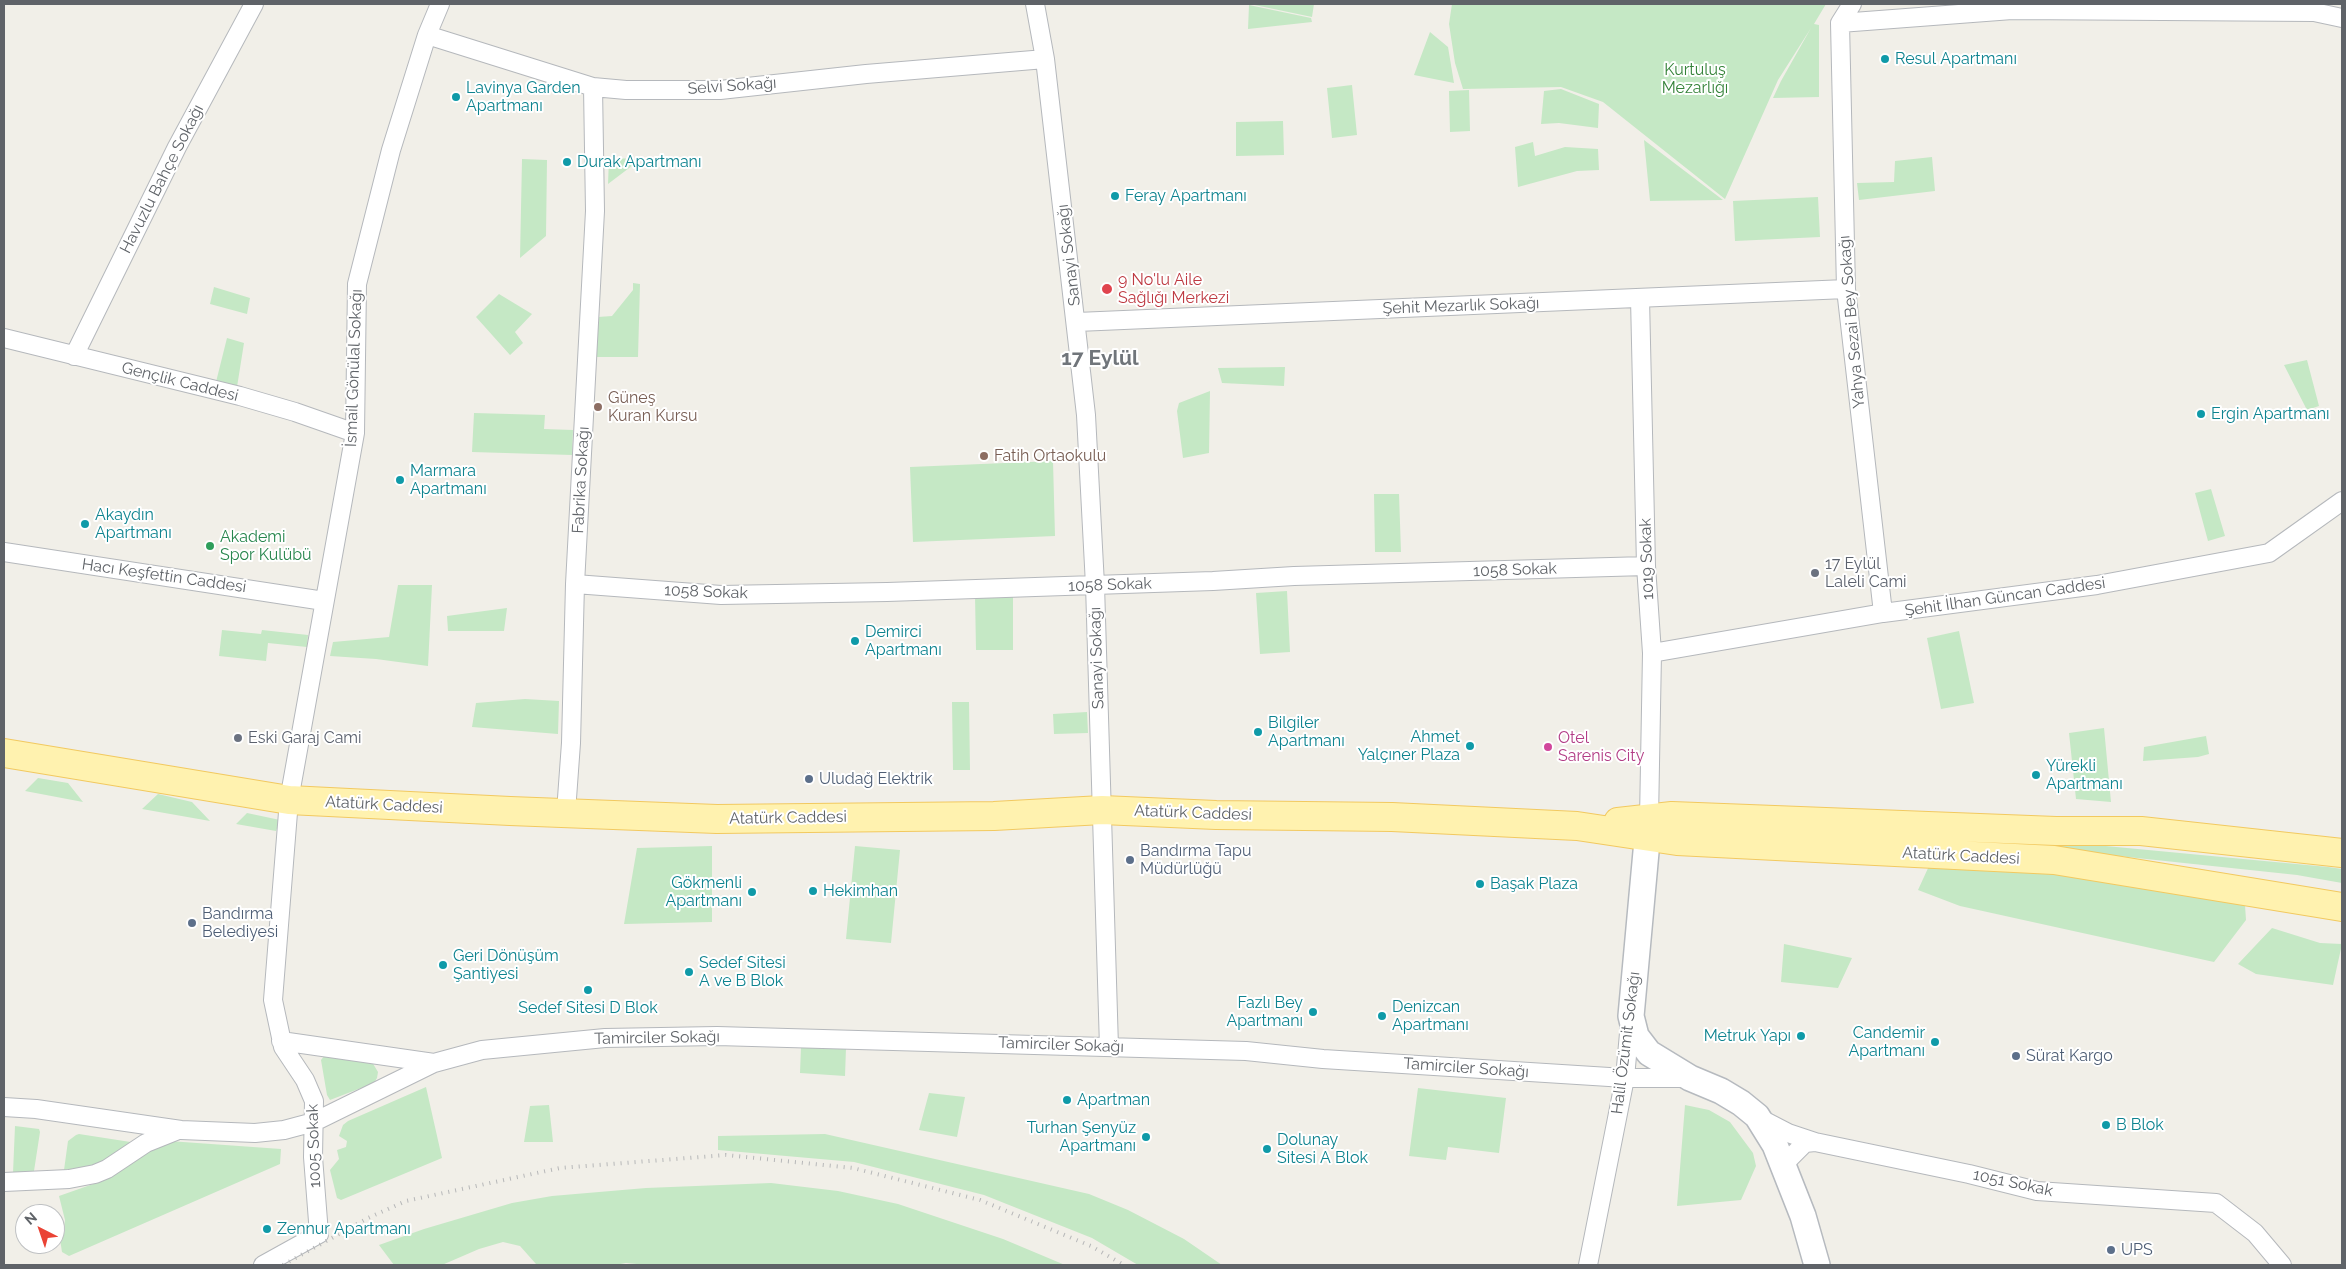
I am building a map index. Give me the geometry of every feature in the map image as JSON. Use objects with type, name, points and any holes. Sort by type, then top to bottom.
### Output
[{"type":"main road","name":"Atatürk Caddesi","points":[[4,752],[289,800],[510,812],[566,812],[717,820],[994,816],[1102,810],[1216,815],[1392,817],[1648,828],[1720,844],[2054,860],[2342,907]]},
{"type":"main road","name":"Atatürk Caddesi","points":[[1648,828],[1672,816],[2036,831],[2141,831],[2342,853]]},
{"type":"main road","name":"Halil Özümit Sokağı","points":[[1630,1016],[1648,828]]},
{"type":"main road","name":"Tamirciler Sokağı","points":[[1630,1016],[1636,1036],[1644,1049],[1690,1078],[1721,1091],[1741,1103],[1757,1116]]},
{"type":"main road","points":[[1757,1116],[1775,1145],[1803,1216],[1817,1265]]},
{"type":"street","name":"Havuzlu Bahçe Sokağı","points":[[74,356],[177,147],[254,4]]},
{"type":"street","name":"İsmail Gönülal Sokağı","points":[[289,800],[355,433],[357,284],[391,150],[427,34],[440,4]]},
{"type":"street","name":"Sanayi Sokağı","points":[[1035,4],[1045,59],[1077,322],[1086,415],[1095,585],[1109,1046]]},
{"type":"street","points":[[1840,24],[1852,4]]},
{"type":"street","points":[[1840,24],[2012,10],[2314,12],[2342,18]]},
{"type":"street","name":"Yahya Sezai Bey Sokağı","points":[[1840,24],[1846,289],[1883,613]]},
{"type":"street","name":"Selvi Sokağı","points":[[427,34],[593,87],[626,90],[720,90],[866,74],[1045,59]]},
{"type":"street","name":"Fabrika Sokağı","points":[[566,812],[575,584],[595,211],[593,87]]},
{"type":"street","name":"Şehit Mezarlık Sokağı","points":[[1077,322],[1846,289]]},
{"type":"street","name":"1019 Sokak","points":[[1640,298],[1646,566],[1652,653],[1648,828]]},
{"type":"street","name":"Gençlik Caddesi","points":[[4,338],[240,396],[295,412],[355,433]]},
{"type":"street","name":"Şehit İlhan Güncan Caddesi","points":[[1652,653],[1883,613],[2097,585],[2269,553],[2342,501]]},
{"type":"street","name":"Hacı Keşfettin Caddesi","points":[[4,552],[324,601]]},
{"type":"street","name":"1058 Sokak","points":[[575,584],[721,595],[1095,585],[1294,576],[1646,566]]},
{"type":"street","name":"1005 Sokak","points":[[263,1265],[318,1234],[313,1157],[315,1108],[312,1094],[286,1053],[281,1041],[274,1009],[273,991],[289,800]]},
{"type":"street","name":"Halil Özümit Sokağı","points":[[1588,1265],[1625,1078],[1630,1016]]},
{"type":"street","name":"Tamirciler Sokağı","points":[[4,1107],[36,1109],[181,1130],[255,1132],[300,1128],[434,1063],[482,1050],[605,1038],[717,1036],[1246,1051],[1323,1059],[1625,1078],[1690,1078]]},
{"type":"street","name":"Tamirciler Sokağı","points":[[281,1041],[434,1063]]},
{"type":"street","name":"1051 Sokak","points":[[1757,1116],[1773,1127],[1815,1142],[1969,1174],[2037,1191],[2216,1203],[2255,1233],[2282,1265]]},
{"type":"street","points":[[4,1182],[69,1179],[95,1174],[107,1169],[146,1143],[181,1130]]},
{"type":"street","points":[[1783,1168],[1805,1143],[1815,1142]]},
{"type":"green space","points":[[1250,4],[1314,4],[1312,17]]},
{"type":"green space","name":"Kurtuluş Mezarlığı","points":[[1452,4],[1826,4],[1814,24],[1819,25],[1819,97],[1773,98],[1811,28],[1778,80],[1725,199],[1603,102],[1561,87],[1463,89],[1455,63],[1449,24]]},
{"type":"green space","points":[[1249,5],[1311,18],[1312,22],[1248,29]]},
{"type":"green space","points":[[1430,32],[1448,47],[1454,83],[1414,75]]},
{"type":"green space","points":[[1352,85],[1357,135],[1332,138],[1327,88]]},
{"type":"green space","points":[[1561,89],[1599,104],[1598,128],[1559,123],[1541,124],[1544,91]]},
{"type":"green space","points":[[1469,90],[1470,131],[1450,132],[1449,91]]},
{"type":"green space","points":[[1283,121],[1284,155],[1236,156],[1236,122]]},
{"type":"green space","points":[[1644,140],[1723,200],[1650,201]]},
{"type":"green space","points":[[1533,142],[1535,156],[1565,147],[1598,149],[1599,170],[1577,171],[1518,187],[1515,147]]},
{"type":"green space","points":[[1932,157],[1935,191],[1859,200],[1857,183],[1894,182],[1895,161]]},
{"type":"green space","points":[[609,158],[641,159],[608,184]]},
{"type":"green space","points":[[522,159],[547,160],[546,236],[520,258]]},
{"type":"green space","points":[[1818,197],[1820,237],[1735,241],[1733,201]]},
{"type":"green space","points":[[633,283],[640,284],[638,357],[595,357],[598,317],[612,316],[633,290]]},
{"type":"green space","points":[[214,287],[250,298],[247,314],[210,304]]},
{"type":"green space","points":[[499,294],[532,314],[515,332],[523,343],[510,355],[476,317]]},
{"type":"green space","points":[[227,338],[244,343],[237,387],[216,382]]},
{"type":"green space","points":[[2307,360],[2319,406],[2307,410],[2284,365]]},
{"type":"green space","points":[[1285,367],[1284,386],[1222,383],[1218,368]]},
{"type":"green space","points":[[1210,391],[1209,453],[1183,458],[1177,411],[1179,403]]},
{"type":"green space","points":[[474,413],[545,415],[544,429],[573,430],[572,455],[472,452]]},
{"type":"green space","points":[[1053,461],[1055,536],[913,542],[910,467]]},
{"type":"green space","points":[[2211,489],[2225,536],[2208,541],[2195,493]]},
{"type":"green space","points":[[1374,494],[1399,494],[1401,552],[1375,552]]},
{"type":"green space","points":[[398,585],[432,585],[428,666],[376,659],[330,656],[333,642],[389,637]]},
{"type":"green space","points":[[1287,591],[1290,652],[1260,654],[1256,593]]},
{"type":"green space","points":[[975,595],[1013,595],[1013,650],[976,650]]},
{"type":"green space","points":[[507,608],[504,631],[448,631],[447,616]]},
{"type":"green space","points":[[222,630],[261,634],[262,630],[308,635],[307,647],[268,643],[266,661],[219,656]]},
{"type":"green space","points":[[1959,631],[1974,703],[1941,709],[1927,638]]},
{"type":"green space","points":[[525,699],[559,701],[558,734],[472,727],[476,703]]},
{"type":"green space","points":[[952,702],[969,702],[970,770],[953,770]]},
{"type":"green space","points":[[1087,712],[1088,733],[1054,734],[1053,714]]},
{"type":"green space","points":[[2104,728],[2111,802],[2076,799],[2069,733]]},
{"type":"green space","points":[[2206,736],[2209,754],[2198,757],[2143,761],[2144,747]]},
{"type":"green space","points":[[38,778],[68,783],[83,802],[25,791]]},
{"type":"green space","points":[[158,794],[192,802],[210,821],[142,809]]},
{"type":"green space","points":[[247,813],[280,820],[276,831],[236,824]]},
{"type":"green space","points":[[1889,836],[2074,843],[2328,867],[2342,869],[2342,883],[2297,875],[2024,846]]},
{"type":"green space","points":[[712,846],[712,922],[624,924],[637,848]]},
{"type":"green space","points":[[855,846],[900,850],[891,943],[846,939]]},
{"type":"green space","points":[[1929,866],[2074,874],[2155,887],[2245,905],[2246,920],[2214,962],[1960,906],[1918,890]]},
{"type":"green space","points":[[2272,928],[2320,943],[2342,944],[2333,985],[2256,974],[2238,964]]},
{"type":"green space","points":[[1784,944],[1852,958],[1838,988],[1781,982]]},
{"type":"green space","points":[[801,1047],[846,1048],[845,1076],[800,1073]]},
{"type":"green space","points":[[325,1055],[372,1062],[378,1072],[377,1078],[374,1083],[330,1100],[327,1095],[321,1060]]},
{"type":"green space","points":[[426,1087],[442,1158],[341,1200],[337,1198],[330,1170],[339,1159],[337,1150],[346,1147],[347,1141],[339,1136],[343,1125],[348,1121]]},
{"type":"green space","points":[[1418,1088],[1506,1098],[1499,1153],[1448,1147],[1446,1160],[1409,1156]]},
{"type":"green space","points":[[929,1093],[965,1097],[957,1137],[919,1130]]},
{"type":"green space","points":[[549,1105],[553,1142],[524,1142],[530,1106]]},
{"type":"green space","points":[[1685,1105],[1709,1110],[1730,1122],[1753,1153],[1756,1166],[1741,1200],[1677,1206]]},
{"type":"green space","points":[[15,1126],[39,1129],[34,1171],[32,1173],[13,1173]]},
{"type":"green space","points":[[825,1134],[1089,1194],[1128,1210],[1184,1239],[1222,1265],[1138,1265],[1092,1238],[984,1195],[854,1162],[718,1150],[718,1136]]},
{"type":"green space","points":[[76,1135],[137,1143],[104,1164],[64,1170],[68,1141]]},
{"type":"green space","points":[[169,1141],[281,1149],[280,1164],[69,1256],[65,1254],[65,1204],[61,1204],[59,1196],[96,1183],[134,1157]]},
{"type":"green space","points":[[771,1183],[838,1191],[898,1204],[1003,1239],[1065,1265],[647,1265],[626,1263],[615,1265],[541,1265],[536,1264],[520,1246],[503,1242],[479,1249],[442,1265],[394,1265],[379,1245],[424,1229],[512,1203],[552,1196],[646,1188]]},
{"type":"railway","points":[[283,1265],[368,1218],[406,1201],[560,1168],[726,1155],[853,1168],[980,1200],[1091,1246],[1124,1265]]},
{"type":"place","name":"Resul Apartmanı","points":[[1885,59]]},
{"type":"place","name":"Lavinya Garden Apartmanı","points":[[456,97]]},
{"type":"place","name":"Durak Apartmanı","points":[[567,162]]},
{"type":"place","name":"Feray Apartmanı","points":[[1115,196]]},
{"type":"place","name":"9 No'lu Aile Sağlığı Merkezi","points":[[1107,289]]},
{"type":"place","name":"Güneş Kuran Kursu","points":[[598,407]]},
{"type":"place","name":"Ergin Apartmanı","points":[[2201,414]]},
{"type":"place","name":"Fatih Ortaokulu","points":[[984,456]]},
{"type":"place","name":"Marmara Apartmanı","points":[[400,480]]},
{"type":"place","name":"Akaydın Apartmanı","points":[[85,524]]},
{"type":"place","name":"Akademi Spor Kulübü","points":[[210,546]]},
{"type":"place","name":"17 Eylül Laleli Cami","points":[[1815,573]]},
{"type":"place","name":"Demirci Apartmanı","points":[[855,641]]},
{"type":"place","name":"Bilgiler Apartmanı","points":[[1258,732]]},
{"type":"place","name":"Eski Garaj Cami","points":[[238,738]]},
{"type":"place","name":"Ahmet Yalçıner Plaza","points":[[1470,746]]},
{"type":"place","name":"Otel Sarenis City","points":[[1548,747]]},
{"type":"place","name":"Yürekli Apartmanı","points":[[2036,775]]},
{"type":"place","name":"Uludağ Elektrik","points":[[809,779]]},
{"type":"place","name":"Bandırma Tapu Müdürlüğü","points":[[1130,860]]},
{"type":"place","name":"Başak Plaza","points":[[1480,884]]},
{"type":"place","name":"Hekimhan","points":[[813,891]]},
{"type":"place","name":"Gökmenli Apartmanı","points":[[752,892]]},
{"type":"place","name":"Bandırma Belediyesi","points":[[192,923]]},
{"type":"place","name":"Geri Dönüşüm Şantiyesi","points":[[443,965]]},
{"type":"place","name":"Sedef Sitesi A ve B Blok","points":[[689,972]]},
{"type":"place","name":"Sedef Sitesi D Blok","points":[[588,990]]},
{"type":"place","name":"Fazlı Bey Apartmanı","points":[[1313,1012]]},
{"type":"place","name":"Denizcan Apartmanı","points":[[1382,1016]]},
{"type":"place","name":"Metruk Yapı","points":[[1801,1036]]},
{"type":"place","name":"Candemir Apartmanı","points":[[1935,1042]]},
{"type":"place","name":"Sürat Kargo","points":[[2016,1056]]},
{"type":"place","name":"Apartman","points":[[1067,1100]]},
{"type":"place","name":"B Blok","points":[[2106,1125]]},
{"type":"place","name":"Turhan Şenyüz Apartmanı","points":[[1146,1137]]},
{"type":"place","name":"Dolunay Sitesi A Blok","points":[[1267,1149]]},
{"type":"place","name":"Zennur Apartmanı","points":[[267,1229]]},
{"type":"place","name":"UPS","points":[[2111,1250]]},
{"type":"district","name":"17 Eylül","points":[[1100,359]]}]
